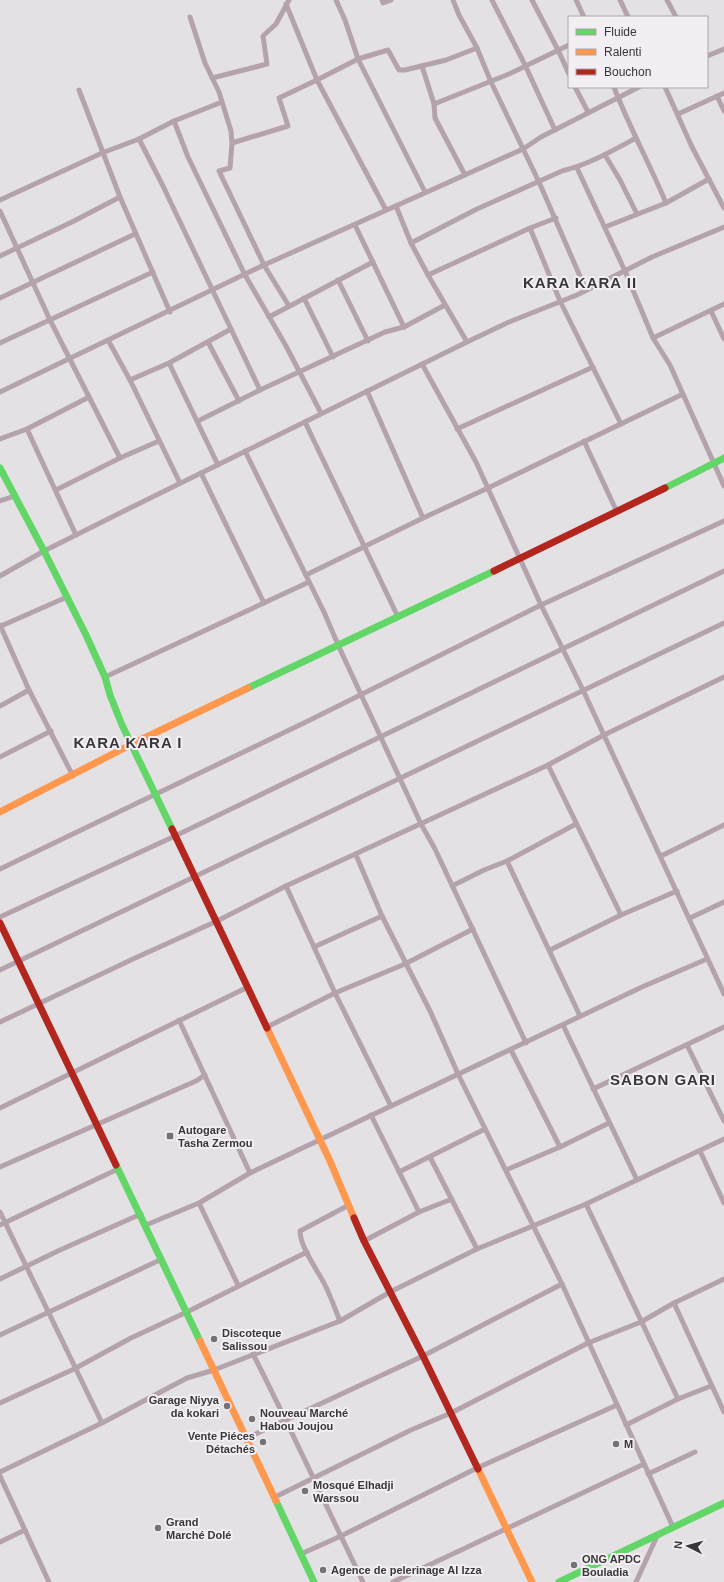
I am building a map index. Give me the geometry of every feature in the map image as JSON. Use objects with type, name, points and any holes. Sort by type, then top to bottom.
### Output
[{"type":"street","points":[[336,0],[345,20],[358,59],[425,192]]},
{"type":"street","points":[[382,0],[383,3],[391,0]]},
{"type":"street","points":[[453,0],[556,218],[586,290]]},
{"type":"street","points":[[492,0],[525,65],[555,130]]},
{"type":"street","points":[[532,0],[568,72]]},
{"type":"street","points":[[576,0],[584,16]]},
{"type":"street","points":[[620,0],[628,16]]},
{"type":"street","points":[[667,0],[675,16]]},
{"type":"street","points":[[212,78],[267,64],[263,36],[276,24],[287,2]]},
{"type":"street","points":[[287,2],[317,80],[386,210]]},
{"type":"street","points":[[190,17],[205,63],[222,102],[231,132],[232,143],[230,168],[219,171],[264,265],[289,306]]},
{"type":"street","points":[[434,104],[491,82],[568,45]]},
{"type":"street","points":[[232,143],[288,126],[279,98],[358,59],[388,50],[399,70],[405,70],[446,60],[477,48]]},
{"type":"street","points":[[708,56],[724,49]]},
{"type":"street","points":[[422,66],[434,104],[435,118],[465,175]]},
{"type":"street","points":[[576,88],[588,112]]},
{"type":"street","points":[[614,88],[666,203]]},
{"type":"street","points":[[0,392],[170,312],[264,265],[523,149],[541,137],[637,88]]},
{"type":"street","points":[[665,88],[708,179],[724,208]]},
{"type":"street","points":[[79,90],[102,153],[135,234],[170,312]]},
{"type":"street","points":[[678,114],[724,93]]},
{"type":"street","points":[[717,96],[724,111]]},
{"type":"street","points":[[0,200],[102,153],[222,102]]},
{"type":"street","points":[[174,122],[188,157],[245,274],[286,346],[321,413]]},
{"type":"street","points":[[411,243],[477,209],[562,171],[577,168],[636,138]]},
{"type":"street","points":[[138,139],[213,290],[260,390]]},
{"type":"street","points":[[605,155],[620,180],[637,214]]},
{"type":"street","points":[[577,168],[625,271],[653,338],[670,364],[724,486]]},
{"type":"street","points":[[605,227],[666,203],[708,179]]},
{"type":"street","points":[[0,256],[120,197]]},
{"type":"street","points":[[396,206],[411,243],[467,342]]},
{"type":"street","points":[[0,211],[50,320],[120,458]]},
{"type":"street","points":[[428,275],[530,228],[556,218]]},
{"type":"street","points":[[354,225],[404,327]]},
{"type":"street","points":[[0,576],[44,551],[467,342],[724,227]]},
{"type":"street","points":[[530,228],[560,301],[620,424]]},
{"type":"street","points":[[0,298],[135,234]]},
{"type":"street","points":[[268,316],[372,262]]},
{"type":"street","points":[[0,343],[153,272]]},
{"type":"street","points":[[338,280],[368,341]]},
{"type":"street","points":[[304,298],[334,357]]},
{"type":"street","points":[[653,338],[724,304]]},
{"type":"street","points":[[198,421],[260,390],[300,373],[385,332],[404,327],[445,305]]},
{"type":"street","points":[[711,311],[724,339]]},
{"type":"street","points":[[130,380],[169,363],[231,329]]},
{"type":"street","points":[[108,340],[130,380],[180,483]]},
{"type":"street","points":[[208,342],[239,401]]},
{"type":"street","points":[[169,363],[218,464]]},
{"type":"street","points":[[422,364],[476,462],[541,606],[564,649],[724,994]]},
{"type":"street","points":[[457,429],[593,367]]},
{"type":"street","points":[[367,391],[423,518]]},
{"type":"street","points":[[306,575],[683,394]]},
{"type":"street","points":[[0,439],[27,429],[89,397]]},
{"type":"street","points":[[304,422],[398,617]]},
{"type":"street","points":[[27,429],[76,535]]},
{"type":"street","points":[[56,490],[120,458],[159,441]]},
{"type":"street","points":[[584,441],[617,512]]},
{"type":"street","points":[[245,451],[306,575],[421,824],[473,929],[526,1043]]},
{"type":"street","points":[[0,812],[73,776],[132,744],[339,647],[398,617],[617,512],[724,458]]},
{"type":"street","points":[[0,468],[67,597],[105,677],[110,695],[155,794],[194,877],[217,921],[246,988],[267,1028],[349,1205],[364,1241],[423,1356],[532,1582]]},
{"type":"street","points":[[201,473],[264,603]]},
{"type":"street","points":[[0,502],[15,496]]},
{"type":"street","points":[[0,869],[361,695],[541,606],[724,521]]},
{"type":"street","points":[[0,917],[175,836],[724,571]]},
{"type":"street","points":[[105,677],[309,582]]},
{"type":"street","points":[[67,597],[0,626],[29,690],[52,731],[73,776]]},
{"type":"street","points":[[0,970],[724,623]]},
{"type":"street","points":[[0,1022],[217,921],[286,886],[548,765],[604,735],[724,677]]},
{"type":"street","points":[[0,706],[29,690]]},
{"type":"street","points":[[0,757],[52,731]]},
{"type":"street","points":[[548,765],[621,915]]},
{"type":"street","points":[[452,886],[506,861],[576,824]]},
{"type":"street","points":[[661,856],[724,825]]},
{"type":"street","points":[[356,854],[382,916],[431,1013],[458,1074],[562,1284],[673,1527]]},
{"type":"street","points":[[506,861],[550,950],[580,1016]]},
{"type":"street","points":[[286,886],[390,1106]]},
{"type":"street","points":[[550,950],[621,915],[677,891]]},
{"type":"street","points":[[690,918],[724,902]]},
{"type":"street","points":[[314,947],[382,916]]},
{"type":"street","points":[[0,923],[71,1073],[141,1214],[314,1582]]},
{"type":"street","points":[[267,1028],[336,993],[405,964],[473,929]]},
{"type":"street","points":[[146,1225],[199,1203],[250,1173],[371,1115],[526,1043],[580,1016],[707,959]]},
{"type":"street","points":[[0,1108],[246,988]]},
{"type":"street","points":[[179,1020],[250,1173]]},
{"type":"street","points":[[563,1025],[637,1180]]},
{"type":"street","points":[[593,1089],[724,1027]]},
{"type":"street","points":[[687,1045],[724,1121]]},
{"type":"street","points":[[511,1050],[560,1147]]},
{"type":"street","points":[[0,1167],[97,1123],[196,1081],[205,1075]]},
{"type":"street","points":[[371,1115],[419,1212]]},
{"type":"street","points":[[506,1170],[560,1147],[609,1122]]},
{"type":"street","points":[[399,1172],[486,1129]]},
{"type":"street","points":[[0,1472],[102,1423],[187,1378],[214,1370],[340,1321],[390,1292],[477,1249],[586,1204],[724,1140]]},
{"type":"street","points":[[700,1151],[724,1203]]},
{"type":"street","points":[[430,1157],[477,1249]]},
{"type":"street","points":[[2,1224],[118,1169]]},
{"type":"street","points":[[364,1241],[419,1212],[452,1199]]},
{"type":"street","points":[[199,1203],[238,1285]]},
{"type":"street","points":[[586,1204],[678,1399]]},
{"type":"street","points":[[340,1321],[326,1286],[307,1252],[300,1236],[300,1231],[349,1205]]},
{"type":"street","points":[[0,1212],[2,1224],[26,1266],[74,1369],[102,1423]]},
{"type":"street","points":[[0,1279],[60,1250],[141,1214]]},
{"type":"street","points":[[0,1403],[74,1369],[131,1338],[187,1312],[238,1285],[307,1252]]},
{"type":"street","points":[[0,1335],[162,1259]]},
{"type":"street","points":[[275,1497],[404,1434],[451,1413],[588,1343],[641,1322],[674,1303],[724,1279]]},
{"type":"street","points":[[246,1438],[423,1356],[562,1284]]},
{"type":"street","points":[[674,1303],[724,1412]]},
{"type":"street","points":[[252,1354],[286,1420],[363,1582]]},
{"type":"street","points":[[626,1425],[678,1399],[711,1386]]},
{"type":"street","points":[[301,1554],[341,1536],[477,1468],[617,1405]]},
{"type":"street","points":[[648,1474],[695,1452]]},
{"type":"street","points":[[393,1582],[644,1464]]},
{"type":"street","points":[[0,1476],[49,1582]]},
{"type":"street","points":[[559,1582],[724,1503]]},
{"type":"street","points":[[0,1542],[25,1530]]},
{"type":"street","points":[[636,1582],[658,1534]]},
{"type":"traffic: fast","points":[[665,488],[724,458]]},
{"type":"traffic: fast","points":[[0,468],[86,635],[105,677],[110,695],[122,725],[172,829]]},
{"type":"traffic: fast","points":[[248,688],[494,571]]},
{"type":"traffic: fast","points":[[116,1165],[200,1341]]},
{"type":"traffic: fast","points":[[276,1501],[314,1582]]},
{"type":"traffic: fast","points":[[559,1582],[724,1503]]},
{"type":"traffic: slow","points":[[0,812],[132,744],[248,688]]},
{"type":"traffic: slow","points":[[267,1028],[330,1161],[354,1218]]},
{"type":"traffic: slow","points":[[200,1341],[276,1501]]},
{"type":"traffic: slow","points":[[478,1469],[532,1582]]},
{"type":"traffic: jam","points":[[494,571],[665,488]]},
{"type":"traffic: jam","points":[[172,829],[267,1028]]},
{"type":"traffic: jam","points":[[0,923],[116,1165]]},
{"type":"traffic: jam","points":[[354,1218],[364,1241],[423,1356],[478,1469]]},
{"type":"place","name":"Autogare Tasha Zermou","points":[[170,1136]]},
{"type":"place","name":"Discoteque Salissou","points":[[214,1339]]},
{"type":"place","name":"Garage Niyya da kokari","points":[[227,1406]]},
{"type":"place","name":"Nouveau Marché Habou Joujou","points":[[252,1419]]},
{"type":"place","name":"Vente Piéces Détachés","points":[[263,1442]]},
{"type":"place","name":"M","points":[[616,1444]]},
{"type":"place","name":"Mosqué Elhadji Warssou","points":[[305,1491]]},
{"type":"place","name":"Grand Marché Dolé","points":[[158,1528]]},
{"type":"place","name":"ONG APDC Bouladia","points":[[574,1565]]},
{"type":"place","name":"Agence de pelerinage Al Izza","points":[[323,1570]]},
{"type":"district","name":"KARA KARA II","points":[[580,283]]},
{"type":"district","name":"KARA KARA I","points":[[128,743]]},
{"type":"district","name":"SABON GARI","points":[[663,1080]]}]
